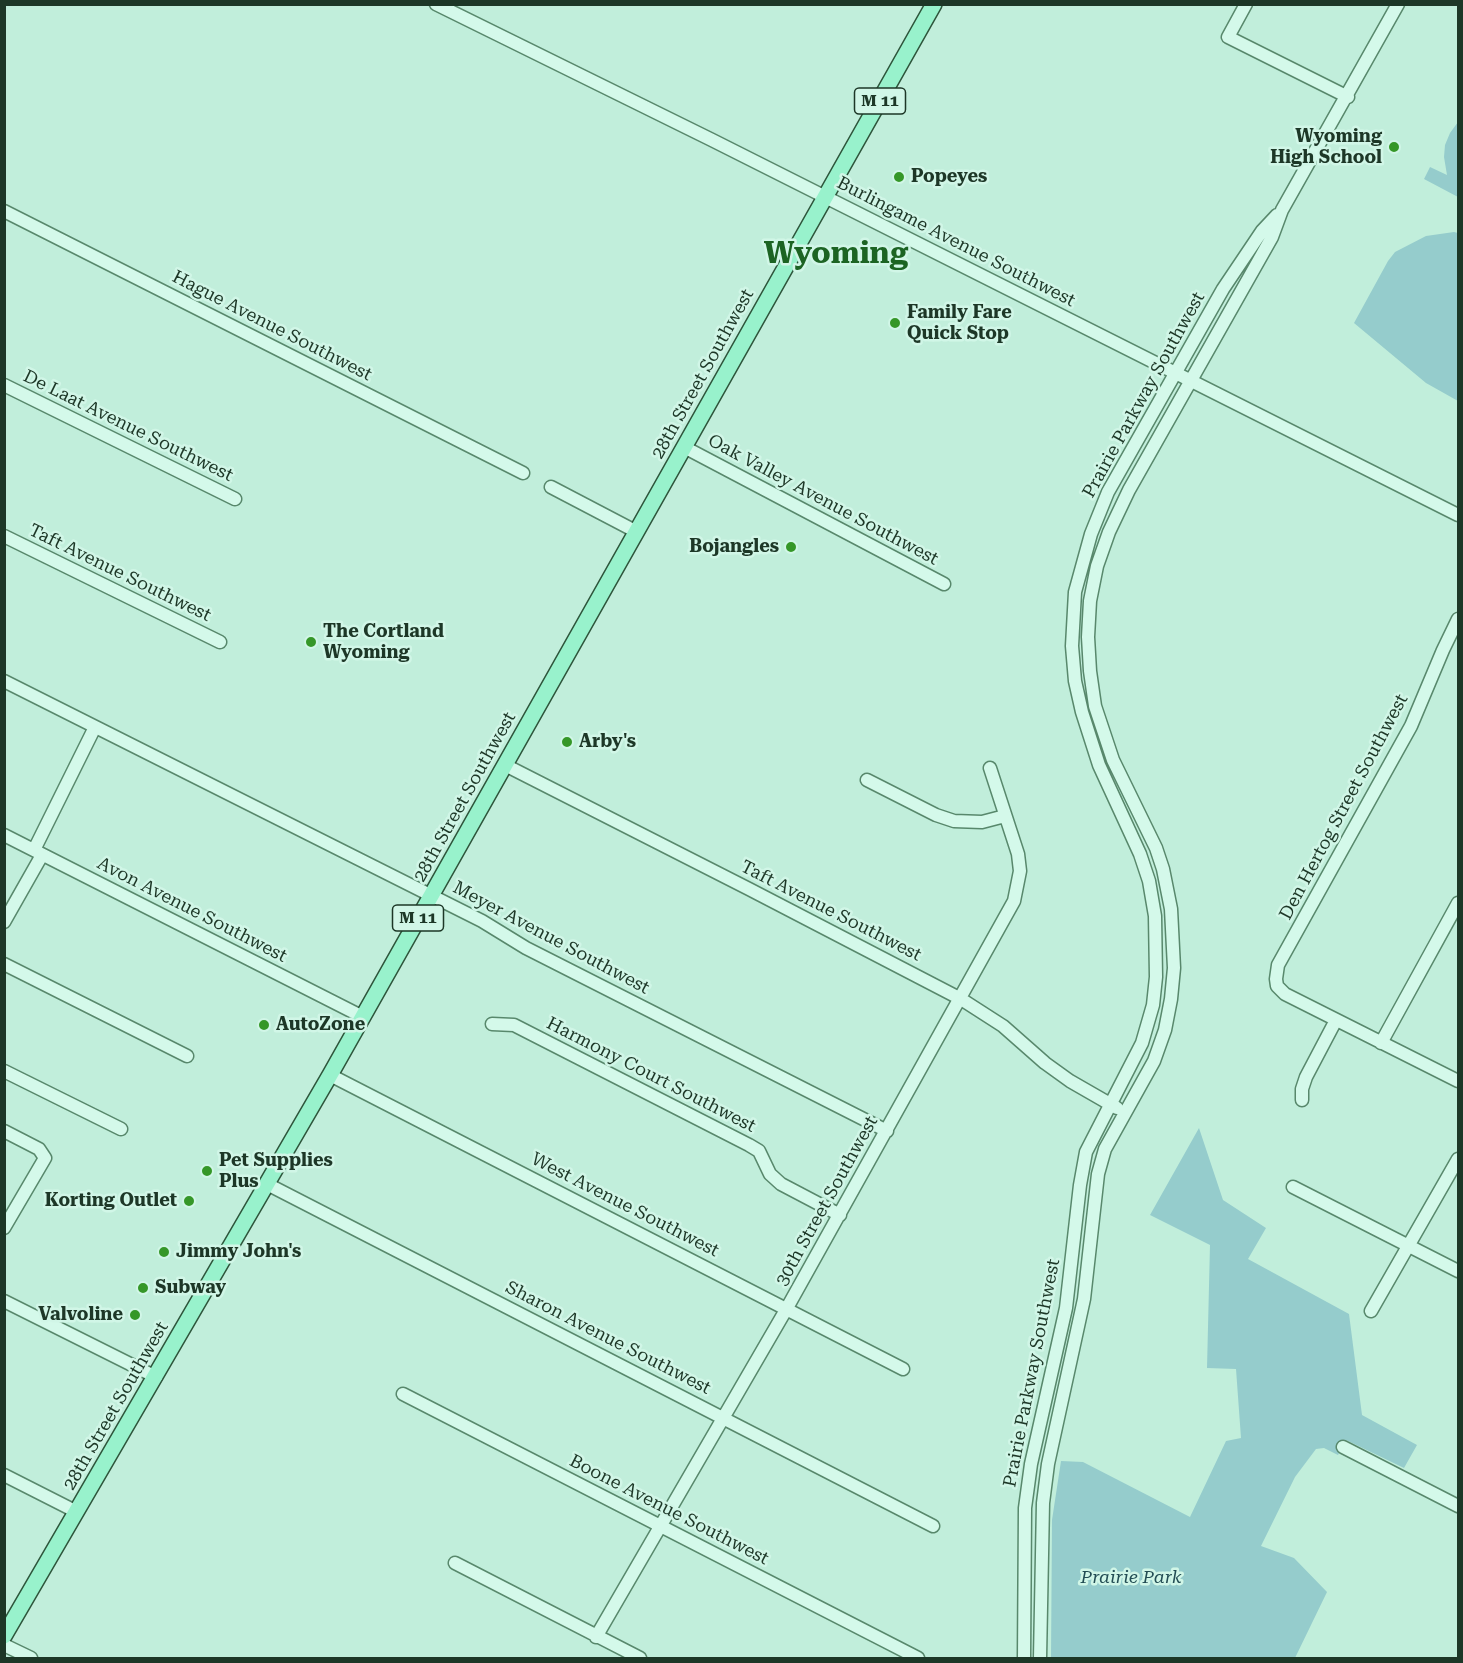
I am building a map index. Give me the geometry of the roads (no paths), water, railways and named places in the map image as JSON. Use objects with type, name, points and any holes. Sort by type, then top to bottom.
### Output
[{"type":"main road","name":"28th Street Southwest","points":[[4,1636],[330,1075],[934,4]]},
{"type":"street","name":"Burlingame Avenue Southwest","points":[[436,4],[1458,515]]},
{"type":"street","points":[[1246,4],[1228,37],[1348,97]]},
{"type":"street","name":"Prairie Parkway Southwest","points":[[1040,1659],[1042,1528],[1048,1464],[1084,1299],[1098,1174],[1105,1149],[1154,1061],[1165,1030],[1174,969],[1168,888],[1163,869],[1156,848],[1113,760],[1095,706],[1088,637],[1097,566],[1108,532],[1125,497],[1272,237],[1282,210],[1348,97],[1398,4]]},
{"type":"street","name":"Prairie Parkway Southwest","points":[[1024,1659],[1025,1508],[1031,1464],[1066,1308],[1086,1152],[1132,1064],[1148,1025],[1156,978],[1156,932],[1149,881],[1140,854],[1089,738],[1075,681],[1073,618],[1075,592],[1095,523],[1108,492],[1230,277],[1262,231],[1282,210]]},
{"type":"street","name":"Hague Avenue Southwest","points":[[4,211],[523,473]]},
{"type":"street","name":"De Laat Avenue Southwest","points":[[4,385],[235,499]]},
{"type":"street","name":"Oak Valley Avenue Southwest","points":[[684,447],[944,584]]},
{"type":"street","points":[[551,487],[637,532]]},
{"type":"street","name":"Taft Avenue Southwest","points":[[4,536],[220,642]]},
{"type":"street","name":"Den Hertog Street Southwest","points":[[1336,1020],[1285,994],[1277,986],[1278,965],[1411,726],[1458,619]]},
{"type":"street","name":"Meyer Avenue Southwest","points":[[4,681],[482,921],[526,948],[887,1131]]},
{"type":"street","points":[[4,922],[95,727]]},
{"type":"street","name":"Taft Avenue Southwest","points":[[505,765],[961,999],[1003,1026],[1045,1063],[1070,1081],[1125,1113]]},
{"type":"street","name":"30th Street Southwest","points":[[596,1637],[788,1308],[1004,922],[1018,888],[1020,871],[1018,854],[990,768]]},
{"type":"street","points":[[867,780],[936,815],[954,821],[982,822],[1005,816]]},
{"type":"street","name":"Avon Avenue Southwest","points":[[4,836],[363,1017]]},
{"type":"street","points":[[1380,1042],[1458,903]]},
{"type":"street","points":[[1156,932],[1172,930]]},
{"type":"street","points":[[4,964],[187,1056]]},
{"type":"street","points":[[1302,1100],[1302,1089],[1306,1077],[1336,1020],[1458,1081]]},
{"type":"street","name":"Harmony Court Southwest","points":[[492,1024],[514,1025],[749,1145],[759,1152],[770,1174],[781,1184],[840,1215]]},
{"type":"street","points":[[4,1071],[121,1129]]},
{"type":"street","name":"West Avenue Southwest","points":[[330,1075],[903,1369]]},
{"type":"street","points":[[4,1131],[39,1149],[45,1158],[4,1228]]},
{"type":"street","points":[[1371,1311],[1458,1159]]},
{"type":"street","name":"Sharon Avenue Southwest","points":[[267,1184],[933,1526]]},
{"type":"street","points":[[1293,1187],[1458,1271]]},
{"type":"street","points":[[4,1301],[156,1377]]},
{"type":"street","name":"Boone Avenue Southwest","points":[[403,1394],[918,1659]]},
{"type":"street","points":[[1343,1447],[1458,1506]]},
{"type":"street","points":[[4,1475],[77,1512]]},
{"type":"street","points":[[455,1563],[640,1659]]},
{"type":"street","points":[[4,1645],[31,1659]]},
{"type":"place","name":"Wyoming High School","points":[[1394,147]]},
{"type":"place","name":"Popeyes","points":[[899,177]]},
{"type":"place","name":"Family Fare Quick Stop","points":[[895,323]]},
{"type":"place","name":"Bojangles","points":[[791,547]]},
{"type":"place","name":"The Cortland Wyoming","points":[[311,642]]},
{"type":"place","name":"Arby's","points":[[567,742]]},
{"type":"place","name":"AutoZone","points":[[264,1025]]},
{"type":"place","name":"Pet Supplies Plus","points":[[207,1171]]},
{"type":"place","name":"Korting Outlet","points":[[189,1201]]},
{"type":"place","name":"Jimmy John's","points":[[164,1252]]},
{"type":"place","name":"Subway","points":[[143,1288]]},
{"type":"place","name":"Valvoline","points":[[135,1315]]},
{"type":"district","name":"Wyoming","points":[[836,254]]},
{"type":"park label","name":"Prairie Park","points":[[1131,1578]]}]
